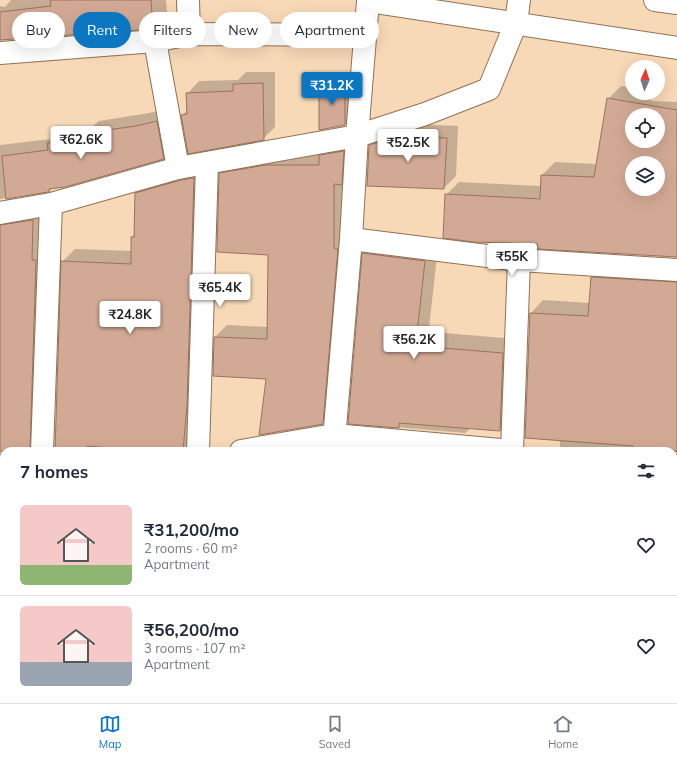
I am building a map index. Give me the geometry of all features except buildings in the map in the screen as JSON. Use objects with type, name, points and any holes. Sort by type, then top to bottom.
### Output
[{"type":"street","points":[[188,0],[188,12]]},
{"type":"street","points":[[0,213],[51,204],[178,168],[357,136],[425,114],[489,89],[516,23],[519,0]]},
{"type":"street","points":[[655,0],[677,3]]},
{"type":"street","points":[[367,12],[368,1],[677,48]]},
{"type":"street","points":[[206,34],[280,35]]},
{"type":"street","points":[[0,52],[139,42]]},
{"type":"street","points":[[156,48],[178,168]]},
{"type":"street","points":[[334,443],[351,239],[364,48]]},
{"type":"street","points":[[198,447],[207,164]]},
{"type":"street","points":[[42,447],[51,204]]},
{"type":"street","points":[[351,239],[519,260],[677,270]]},
{"type":"street","points":[[512,447],[519,260]]},
{"type":"street","points":[[288,447],[334,443],[423,447]]}]
